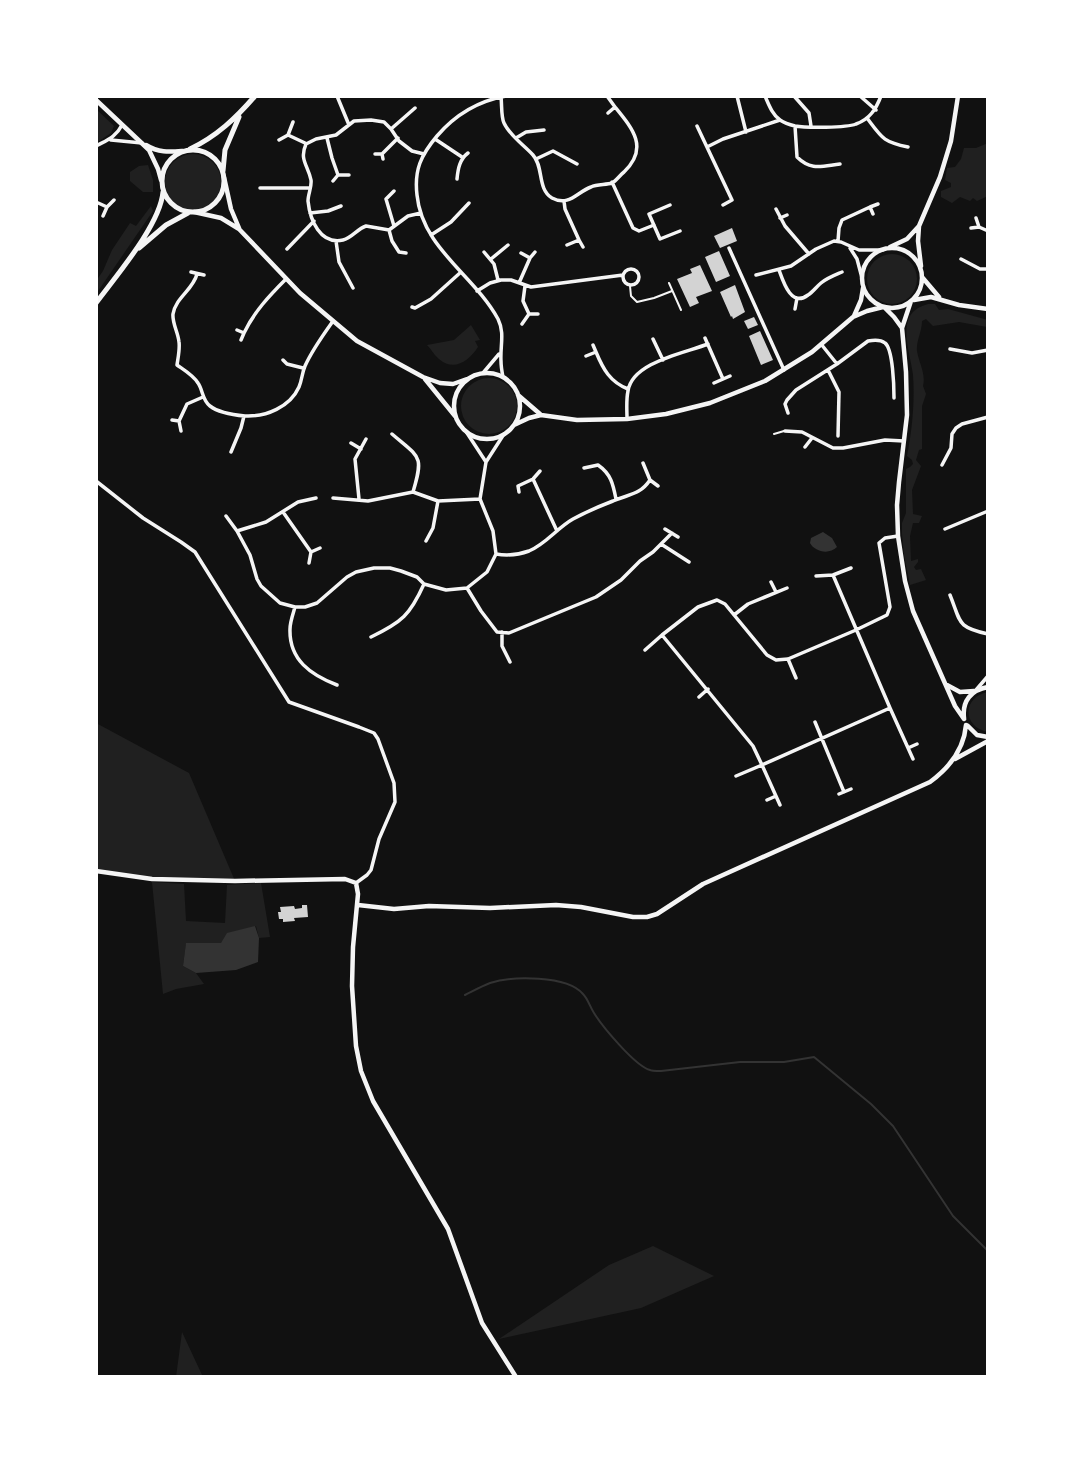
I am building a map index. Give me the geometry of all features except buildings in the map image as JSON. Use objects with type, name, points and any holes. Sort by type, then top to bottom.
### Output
[{"type":"main road","points":[[96,303],[134,252],[160,208],[163,192],[161,180],[169,160],[213,137],[240,114],[255,96]]},
{"type":"main road","points":[[134,252],[166,225],[192,212],[203,211],[217,201],[224,186],[225,150],[240,114]]},
{"type":"main road","points":[[187,150],[201,150],[210,155],[218,162],[224,174]]},
{"type":"main road","points":[[163,192],[173,206],[192,212]]},
{"type":"street","points":[[337,96],[349,125]]},
{"type":"street","points":[[503,377],[500,362],[502,327],[488,304],[430,235],[422,221],[415,175],[424,154],[444,129],[465,111],[486,99],[503,97],[503,122],[536,159],[545,190],[553,198],[564,201],[573,199],[589,187],[612,183],[630,166],[636,157],[637,149],[635,135],[607,96]]},
{"type":"street","points":[[737,96],[746,132]]},
{"type":"street","points":[[765,96],[771,111],[780,120],[795,126],[855,125],[876,110],[881,96]]},
{"type":"street","points":[[794,96],[809,113],[811,126]]},
{"type":"street","points":[[860,96],[876,110]]},
{"type":"street","points":[[862,278],[868,261],[874,254],[907,239],[919,226],[935,191],[951,141],[958,96]]},
{"type":"street","points":[[96,100],[154,150],[187,150]]},
{"type":"street","points":[[608,113],[615,107]]},
{"type":"street","points":[[403,108],[408,114]]},
{"type":"street","points":[[391,129],[415,108]]},
{"type":"street","points":[[867,118],[890,143],[908,147]]},
{"type":"street","points":[[421,214],[408,216],[391,228],[366,226],[351,237],[325,239],[317,230],[310,213],[308,198],[312,182],[303,159],[303,151],[306,144],[336,135],[354,121],[371,120],[384,122],[412,151],[424,154]]},
{"type":"street","points":[[707,147],[780,120]]},
{"type":"street","points":[[279,140],[288,135],[293,122]]},
{"type":"street","points":[[96,146],[116,135],[122,125]]},
{"type":"street","points":[[697,126],[732,200],[723,205]]},
{"type":"street","points":[[795,126],[797,157],[805,165],[814,167],[840,164]]},
{"type":"street","points":[[516,138],[526,132],[544,130]]},
{"type":"street","points":[[288,135],[306,144]]},
{"type":"street","points":[[327,138],[338,175]]},
{"type":"street","points":[[375,154],[383,157],[398,138]]},
{"type":"street","points":[[435,139],[462,157]]},
{"type":"street","points":[[109,140],[143,143]]},
{"type":"street","points":[[143,143],[154,159],[161,180]]},
{"type":"street","points":[[536,159],[553,151],[577,164]]},
{"type":"street","points":[[457,179],[462,157],[468,152]]},
{"type":"street","points":[[224,174],[239,229]]},
{"type":"street","points":[[338,175],[348,175]]},
{"type":"street","points":[[333,181],[338,175]]},
{"type":"street","points":[[612,183],[633,228],[639,231],[654,225]]},
{"type":"street","points":[[260,188],[310,188]]},
{"type":"street","points":[[394,191],[386,199],[391,228],[389,236],[399,252],[406,253]]},
{"type":"street","points":[[103,216],[114,200]]},
{"type":"street","points":[[564,201],[565,209],[583,247]]},
{"type":"street","points":[[96,202],[107,207]]},
{"type":"street","points":[[430,235],[451,222],[469,203]]},
{"type":"street","points":[[838,241],[842,220],[878,204]]},
{"type":"street","points":[[670,205],[649,214],[660,239],[680,231]]},
{"type":"street","points":[[310,213],[341,206]]},
{"type":"street","points":[[870,207],[873,214]]},
{"type":"street","points":[[776,209],[785,226],[809,254]]},
{"type":"street","points":[[192,212],[220,218],[239,229],[286,279],[357,341],[423,377],[440,383],[453,384],[483,373],[494,373],[503,377],[541,415]]},
{"type":"street","points":[[780,218],[787,215]]},
{"type":"street","points":[[976,218],[979,227]]},
{"type":"street","points":[[287,249],[314,221]]},
{"type":"street","points":[[919,226],[921,285],[902,328],[907,415],[897,505],[898,536],[913,611],[944,682],[965,722],[977,735],[988,739],[984,745],[951,762]]},
{"type":"street","points":[[971,228],[979,227],[988,231]]},
{"type":"street","points":[[336,240],[339,262],[353,288]]},
{"type":"street","points":[[568,245],[579,240]]},
{"type":"street","points":[[756,275],[791,266],[826,243],[838,241],[865,251],[896,248],[913,257],[919,264],[922,275],[940,299]]},
{"type":"street","points":[[491,259],[508,245]]},
{"type":"street","points":[[849,247],[857,259],[863,287],[861,300],[853,317]]},
{"type":"street","points":[[729,248],[784,370]]},
{"type":"street","points":[[395,258],[399,252]]},
{"type":"street","points":[[484,252],[494,264],[498,281]]},
{"type":"street","points":[[519,283],[535,252]]},
{"type":"street","points":[[521,253],[530,258]]},
{"type":"street","points":[[961,259],[980,269],[988,269]]},
{"type":"street","points":[[477,291],[498,281],[511,280],[531,287],[623,275],[629,269],[637,272],[638,282],[630,286],[624,282],[623,275]]},
{"type":"street","points":[[779,270],[788,290],[797,299]]},
{"type":"street","points":[[191,272],[204,275]]},
{"type":"street","points":[[412,307],[415,309],[425,303],[461,272]]},
{"type":"street","points":[[797,299],[806,297],[822,282],[842,272]]},
{"type":"street","points":[[177,365],[179,345],[173,313],[179,301],[193,286],[197,274]]},
{"type":"street","points":[[241,340],[261,305],[286,279]]},
{"type":"street","points":[[822,282],[827,290]]},
{"type":"street","points":[[525,285],[523,301],[529,314]]},
{"type":"street","points":[[863,287],[867,295],[884,307],[902,328]]},
{"type":"street","points":[[226,516],[250,555],[261,586],[281,603],[305,607],[317,603],[347,577],[374,568],[401,570],[417,577],[424,584],[446,590],[467,588],[487,572],[496,554],[493,531],[480,499],[486,462],[504,434],[514,425],[541,415],[601,420],[627,419],[700,407],[754,386],[784,370],[853,317],[867,311],[904,306],[926,297],[988,309]]},
{"type":"street","points":[[795,309],[797,299]]},
{"type":"street","points":[[529,314],[538,314]]},
{"type":"street","points":[[522,324],[529,314]]},
{"type":"street","points":[[177,365],[196,380],[208,405],[216,410],[256,416],[275,410],[288,402],[299,388],[304,368],[333,321]]},
{"type":"street","points":[[237,330],[244,333]]},
{"type":"street","points":[[705,338],[723,379]]},
{"type":"street","points":[[653,339],[663,360]]},
{"type":"street","points":[[789,413],[785,404],[792,394],[873,339],[885,343],[888,347],[894,398]]},
{"type":"street","points":[[627,419],[628,389],[641,371],[708,344]]},
{"type":"street","points":[[821,344],[837,364]]},
{"type":"street","points":[[593,345],[606,374],[628,389]]},
{"type":"street","points":[[950,349],[972,353],[988,350]]},
{"type":"street","points":[[483,373],[501,352]]},
{"type":"street","points":[[586,356],[596,352]]},
{"type":"street","points":[[283,360],[287,364],[304,368]]},
{"type":"street","points":[[169,369],[177,365]]},
{"type":"street","points":[[828,370],[839,392],[838,436]]},
{"type":"street","points":[[714,383],[730,376]]},
{"type":"street","points":[[423,377],[486,462]]},
{"type":"street","points":[[455,417],[455,396],[467,379]]},
{"type":"street","points":[[514,425],[520,410],[518,394]]},
{"type":"street","points":[[181,431],[179,421],[187,404],[203,397]]},
{"type":"street","points":[[230,452],[242,428],[244,416]]},
{"type":"street","points":[[942,465],[951,448],[956,428],[988,417]]},
{"type":"street","points":[[172,420],[179,421]]},
{"type":"street","points":[[785,431],[798,431],[828,447],[837,448],[885,440],[904,441]]},
{"type":"street","points":[[467,433],[484,439],[504,434]]},
{"type":"street","points":[[392,434],[416,455],[419,461],[420,471],[413,492]]},
{"type":"street","points":[[805,447],[811,438]]},
{"type":"street","points":[[359,499],[355,459],[366,439]]},
{"type":"street","points":[[351,443],[360,449]]},
{"type":"street","points":[[643,463],[650,480],[658,486]]},
{"type":"street","points":[[584,468],[597,466],[606,471],[613,483],[616,499]]},
{"type":"street","points":[[519,492],[518,486],[533,479],[540,471]]},
{"type":"street","points":[[533,479],[558,531]]},
{"type":"street","points":[[496,554],[508,556],[538,547],[571,520],[616,499],[633,495],[650,480]]},
{"type":"street","points":[[96,481],[143,519],[195,552],[289,702],[374,733],[378,739],[394,783],[394,802],[370,870],[356,883]]},
{"type":"street","points":[[333,498],[368,501],[413,492],[438,502],[480,499]]},
{"type":"street","points":[[237,531],[266,522],[298,502],[316,498]]},
{"type":"street","points":[[426,541],[433,528],[438,502]]},
{"type":"street","points":[[945,529],[988,510]]},
{"type":"street","points":[[283,512],[311,552],[309,563]]},
{"type":"street","points":[[665,529],[678,537]]},
{"type":"street","points":[[467,588],[497,632],[509,633],[596,597],[621,580],[672,533]]},
{"type":"street","points":[[645,650],[693,610],[717,600],[734,615],[767,655],[776,660],[788,659],[856,630],[889,612],[879,543],[885,538],[898,536]]},
{"type":"street","points":[[661,544],[689,562]]},
{"type":"street","points":[[311,552],[320,548]]},
{"type":"street","points":[[816,576],[833,575],[850,568]]},
{"type":"street","points":[[833,575],[913,760]]},
{"type":"street","points":[[771,582],[776,592]]},
{"type":"street","points":[[371,637],[393,626],[408,614],[424,584]]},
{"type":"street","points":[[734,615],[743,607],[787,588]]},
{"type":"street","points":[[950,594],[963,626],[988,634]]},
{"type":"street","points":[[295,607],[289,627],[296,655],[306,669],[337,685]]},
{"type":"street","points":[[502,632],[502,646],[510,662]]},
{"type":"street","points":[[662,635],[753,746],[780,805]]},
{"type":"street","points":[[788,659],[796,678]]},
{"type":"street","points":[[358,905],[394,909],[429,906],[490,908],[556,905],[633,917],[657,914],[703,884],[930,782],[940,775],[962,745],[965,703],[988,676]]},
{"type":"street","points":[[944,682],[960,692],[988,687]]},
{"type":"street","points":[[699,697],[708,689]]},
{"type":"street","points":[[736,776],[890,708]]},
{"type":"street","points":[[815,722],[841,793],[851,789]]},
{"type":"street","points":[[908,748],[917,744]]},
{"type":"street","points":[[767,800],[776,796]]},
{"type":"street","points":[[96,871],[152,878],[236,881],[345,879],[356,883]]},
{"type":"street","points":[[356,883],[358,905],[352,986],[356,1046],[361,1071],[373,1101],[448,1229],[482,1323],[516,1377]]},
{"type":"lane","points":[[669,284],[681,310]]},
{"type":"lane","points":[[630,286],[631,296],[638,302],[672,290]]},
{"type":"lane","points":[[774,434],[785,431]]},
{"type":"shaded area","points":[[96,109],[114,126],[111,133],[96,143]]},
{"type":"shaded area","points":[[988,143],[988,196],[977,201],[960,197],[952,203],[941,197],[941,191],[951,187],[951,183],[945,180],[947,168],[955,167],[964,148],[976,148]]},
{"type":"shaded area","points":[[193,154],[204,156],[213,162],[219,171],[219,193],[213,202],[204,208],[193,210],[182,208],[173,202],[167,193],[165,182],[167,171],[173,162],[182,156]]},
{"type":"shaded area","points":[[148,165],[153,180],[153,192],[143,192],[130,181],[130,172],[139,166]]},
{"type":"shaded area","points":[[151,206],[153,211],[96,294],[96,281],[112,250],[130,223],[136,226]]},
{"type":"shaded area","points":[[892,254],[910,261],[917,279],[910,297],[892,304],[874,297],[867,279],[874,261]]},
{"type":"shaded area","points":[[928,304],[935,304],[939,310],[948,309],[988,320],[987,327],[959,322],[933,326],[926,319],[922,321],[917,351],[926,394],[922,406],[922,449],[919,450],[916,460],[921,466],[912,490],[913,514],[922,516],[919,523],[913,523],[910,536],[911,561],[918,559],[914,567],[916,570],[921,569],[926,580],[910,585],[902,534],[906,513],[906,469],[913,464],[907,456],[914,395],[907,327],[913,312]]},
{"type":"shaded area","points":[[471,325],[480,340],[475,341],[478,347],[461,363],[445,363],[427,345],[454,340]]},
{"type":"shaded area","points":[[489,378],[500,380],[509,386],[515,395],[515,417],[509,426],[500,432],[489,434],[478,432],[469,426],[463,417],[461,406],[463,395],[469,386],[478,380]]},
{"type":"shaded area","points":[[823,532],[832,538],[837,547],[830,551],[815,549],[810,543],[811,538]]},
{"type":"shaded area","points":[[988,692],[988,732],[973,724],[968,712],[973,700]]},
{"type":"shaded area","points":[[96,723],[189,773],[235,881],[152,879],[96,871]]},
{"type":"shaded area","points":[[152,882],[184,884],[186,921],[225,923],[227,885],[261,883],[270,937],[259,938],[256,926],[221,943],[186,944],[183,966],[196,973],[204,984],[163,994]]},
{"type":"shaded area","points":[[255,926],[259,938],[258,962],[236,970],[196,973],[183,966],[186,943],[221,943],[227,933]]},
{"type":"shaded area","points":[[653,1246],[714,1276],[641,1308],[499,1339],[609,1265]]},
{"type":"shaded area","points":[[182,1332],[203,1377],[176,1377]]},
{"type":"waterway","points":[[465,995],[490,983],[512,979],[565,983],[583,994],[598,1019],[619,1045],[652,1071],[740,1062],[784,1062],[814,1057],[893,1126],[953,1216],[988,1251]]}]
